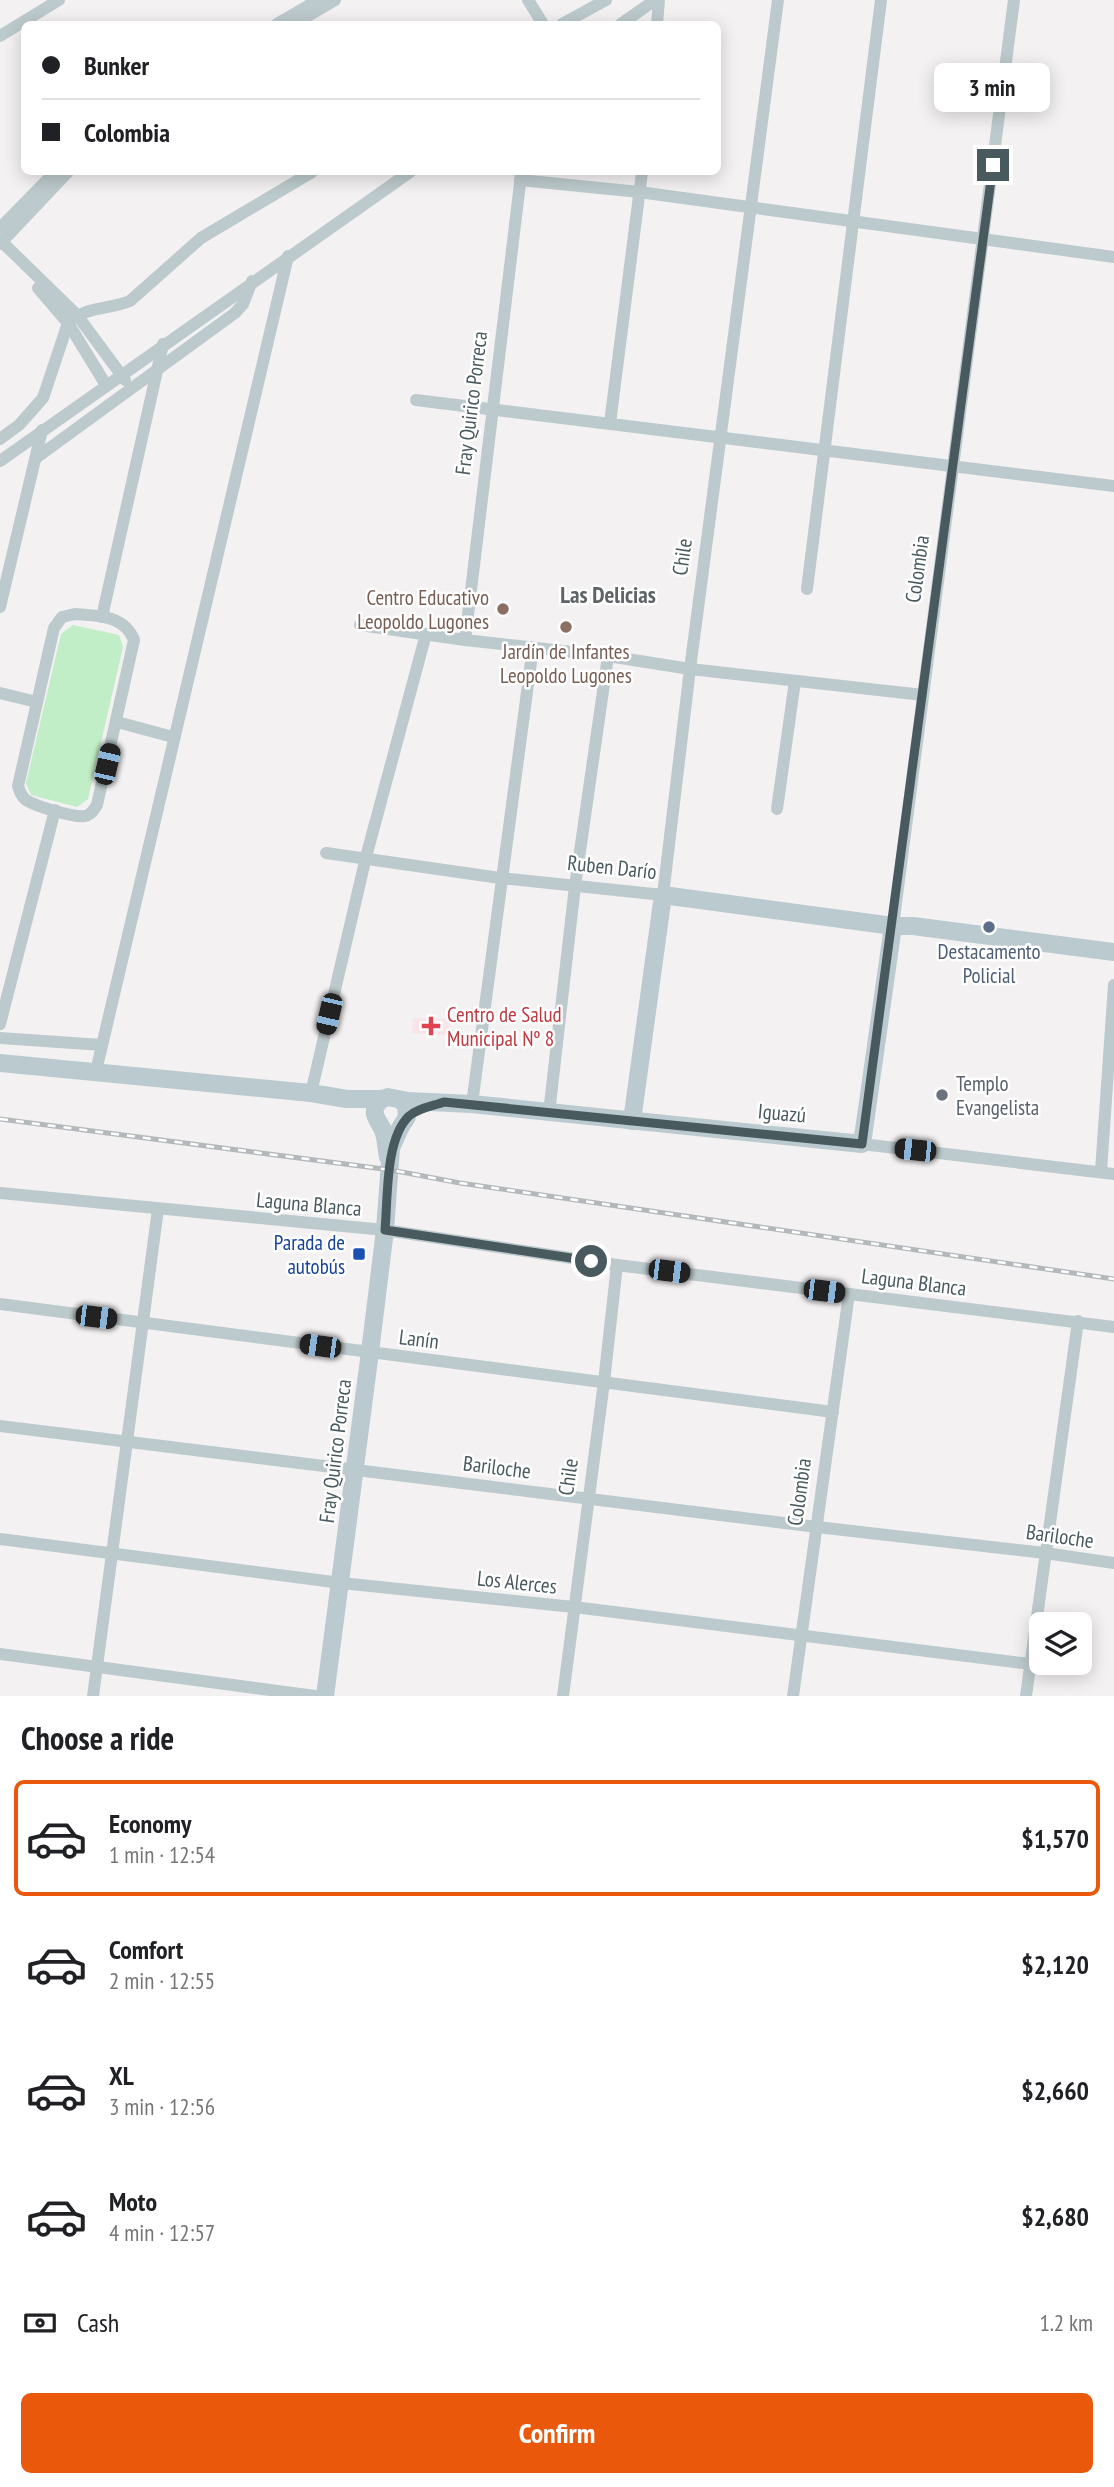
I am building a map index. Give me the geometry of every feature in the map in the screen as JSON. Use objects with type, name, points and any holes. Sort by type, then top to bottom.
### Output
[{"type":"main road","name":"Ruben Darío","points":[[663,895],[1114,952]]},
{"type":"main road","name":"Chile","points":[[632,1121],[663,895]]},
{"type":"main road","name":"Ruben Darío","points":[[893,926],[913,933],[1114,962]]},
{"type":"main road","name":"Colombia","points":[[862,1144],[893,926]]},
{"type":"main road","points":[[0,1063],[311,1093],[347,1099],[393,1118]]},
{"type":"main road","name":"Fray Quirico Porreca","points":[[325,1696],[385,1230],[393,1118],[374,1109],[382,1099],[347,1099]]},
{"type":"main road","name":"Iguazú","points":[[393,1118],[444,1102],[862,1144]]},
{"type":"street","points":[[25,21],[59,0]]},
{"type":"street","points":[[282,21],[318,0]]},
{"type":"street","points":[[299,21],[335,0]]},
{"type":"street","points":[[528,0],[541,21]]},
{"type":"street","points":[[626,21],[657,0]]},
{"type":"street","points":[[657,0],[657,21]]},
{"type":"street","name":"Chile","points":[[663,895],[778,0]]},
{"type":"street","points":[[807,589],[881,0]]},
{"type":"street","name":"Colombia","points":[[893,926],[1014,0]]},
{"type":"street","points":[[567,21],[602,1]]},
{"type":"street","points":[[0,36],[21,23]]},
{"type":"street","points":[[0,241],[53,175]]},
{"type":"street","points":[[0,241],[65,175]]},
{"type":"street","points":[[1,436],[35,409],[43,398],[73,319],[92,309],[117,306],[130,301],[201,238],[308,175]]},
{"type":"street","points":[[0,461],[406,175]]},
{"type":"street","points":[[610,423],[642,175]]},
{"type":"street","points":[[521,176],[1114,257]]},
{"type":"street","name":"Fray Quirico Porreca","points":[[465,640],[521,176]]},
{"type":"street","points":[[0,241],[41,290],[73,319],[121,374],[131,390]]},
{"type":"street","points":[[96,1071],[288,256]]},
{"type":"street","points":[[36,458],[235,313],[243,304],[253,281]]},
{"type":"street","points":[[73,319],[106,385]]},
{"type":"street","points":[[102,617],[163,344]]},
{"type":"street","points":[[416,400],[1114,486]]},
{"type":"street","points":[[0,607],[43,430]]},
{"type":"street","points":[[75,614],[102,617],[130,629],[134,640],[117,722],[97,805],[93,812],[85,816],[28,802],[21,795],[18,786],[37,702],[54,628],[62,617],[75,614]]},
{"type":"street","points":[[360,625],[608,656],[690,670],[923,695]]},
{"type":"street","points":[[311,1093],[366,858],[426,635]]},
{"type":"street","points":[[472,1104],[500,878],[533,647]]},
{"type":"street","points":[[549,1113],[575,886],[608,656]]},
{"type":"street","points":[[777,809],[795,681]]},
{"type":"street","points":[[0,693],[37,702]]},
{"type":"street","points":[[117,722],[173,737]]},
{"type":"street","points":[[0,1024],[55,810]]},
{"type":"street","name":"Ruben Darío","points":[[326,853],[500,878],[663,895]]},
{"type":"street","points":[[1107,1172],[1114,985]]},
{"type":"street","points":[[0,1038],[102,1045]]},
{"type":"street","name":"Iguazú","points":[[862,1144],[1107,1172]]},
{"type":"street","name":"Laguna Blanca","points":[[0,1193],[385,1230],[617,1265],[1114,1327]]},
{"type":"street","points":[[93,1696],[158,1209]]},
{"type":"street","name":"Chile","points":[[563,1696],[617,1265]]},
{"type":"street","name":"Colombia","points":[[793,1696],[849,1294]]},
{"type":"street","name":"Lanín","points":[[0,1304],[833,1412]]},
{"type":"street","points":[[1037,1612],[1078,1321]]},
{"type":"street","name":"Bariloche","points":[[0,1426],[1114,1563]]},
{"type":"street","name":"Los Alerces","points":[[0,1539],[341,1583],[574,1607],[1029,1664]]},
{"type":"street","points":[[0,1654],[315,1696]]},
{"type":"street","points":[[1026,1696],[1029,1672]]},
{"type":"shaded area","name":"Centro de Salud Municipal Nº 8","points":[[413,1018],[450,1019],[449,1035],[412,1033]]},
{"type":"green space","points":[[73,625],[119,635],[123,647],[88,799],[77,807],[31,795],[26,783],[61,634]]},
{"type":"railway","points":[[0,1119],[391,1170],[460,1183],[1114,1279]]},
{"type":"place","name":"Centro Educativo Leopoldo Lugones","points":[[503,609]]},
{"type":"place","name":"Jardín de Infantes Leopoldo Lugones","points":[[566,627]]},
{"type":"place","name":"Destacamento Policial","points":[[989,927]]},
{"type":"place","name":"Centro de Salud Municipal Nº 8","points":[[431,1026]]},
{"type":"place","name":"Templo Evangelista","points":[[942,1095]]},
{"type":"place","name":"Parada de autobús","points":[[359,1254]]},
{"type":"district","name":"Las Delicias","points":[[608,594]]},
{"type":"route","points":[[591,1261],[385,1230],[391,1148],[407,1118],[419,1110],[444,1102],[862,1144],[993,165]]}]
